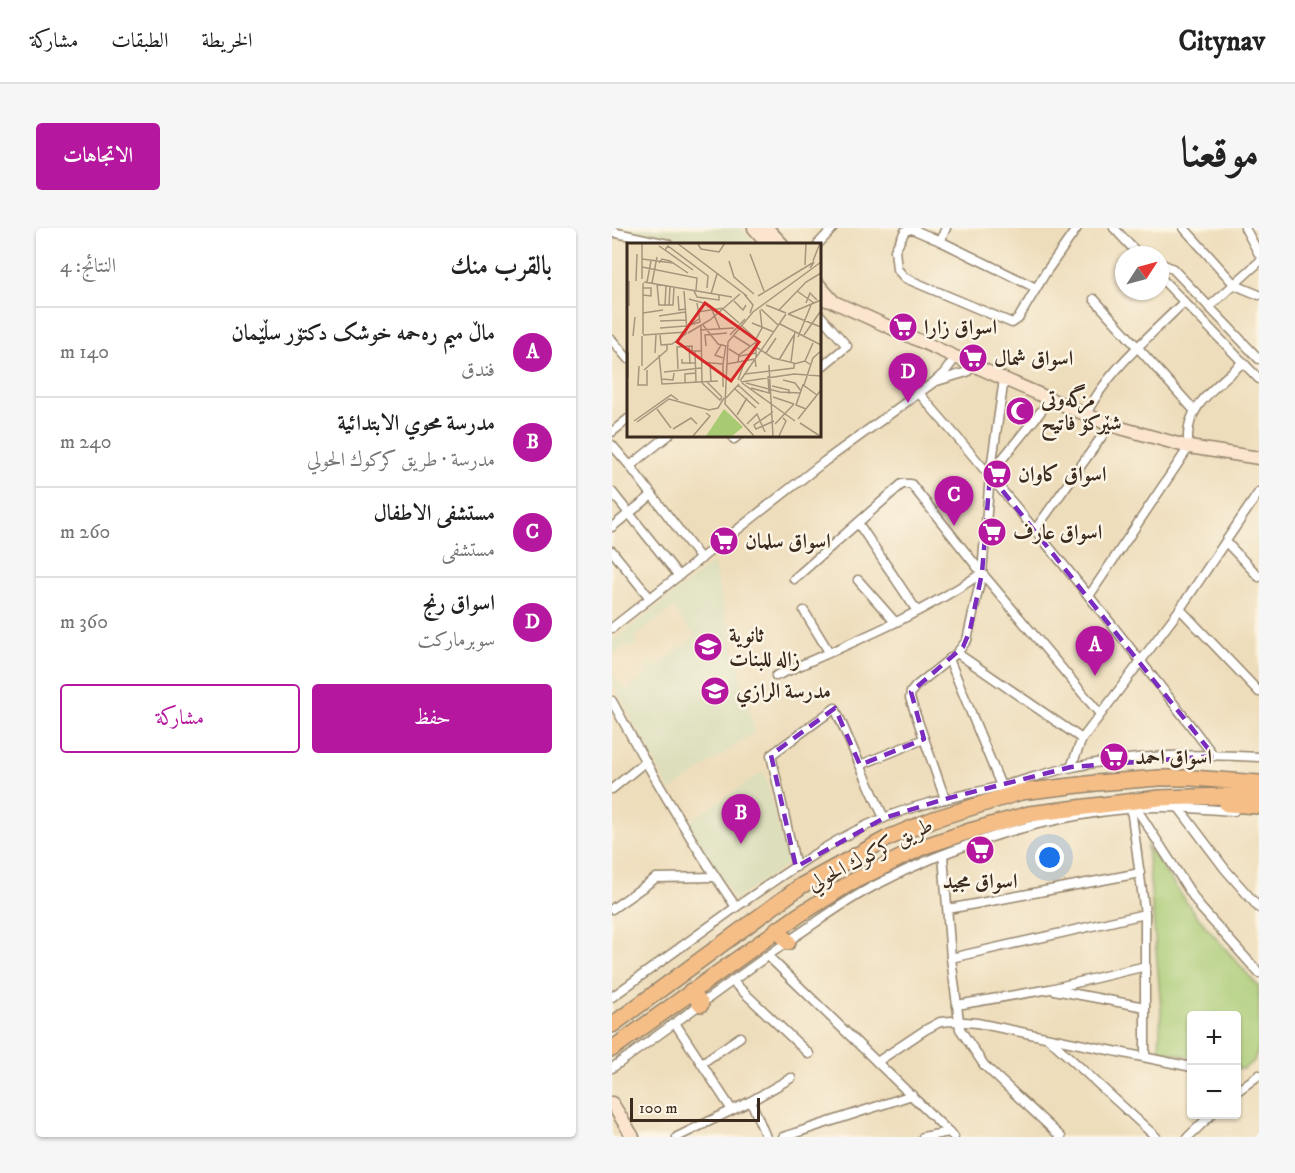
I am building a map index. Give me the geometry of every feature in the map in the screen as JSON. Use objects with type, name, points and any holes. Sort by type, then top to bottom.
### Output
[{"type":"highway","points":[[1159,778],[1179,770],[1259,773]]},
{"type":"highway","name":"طريق كركوك الحولي","points":[[612,1025],[801,886],[864,850],[914,827],[1021,792],[1159,778],[1210,778],[1259,783]]},
{"type":"highway","name":"طريق كركوك الحولي","points":[[612,1048],[777,928],[850,883],[922,847],[999,829],[1029,814],[1159,798],[1259,795]]},
{"type":"highway","points":[[1159,798],[1184,802],[1259,806]]},
{"type":"highway","points":[[914,827],[922,847]]},
{"type":"highway","points":[[777,928],[788,942]]},
{"type":"highway","points":[[692,991],[701,1004]]},
{"type":"street","points":[[754,228],[767,243]]},
{"type":"street","points":[[767,228],[781,243]]},
{"type":"street","points":[[819,243],[833,228]]},
{"type":"street","points":[[940,241],[946,228]]},
{"type":"street","points":[[1036,288],[912,229],[905,231],[894,253],[897,269],[902,275],[1012,323],[1018,320],[1036,288],[1077,228]]},
{"type":"street","points":[[1114,228],[1131,246]]},
{"type":"street","points":[[1184,228],[1235,285],[1259,295]]},
{"type":"street","points":[[1245,228],[1259,254]]},
{"type":"street","points":[[612,232],[663,243]]},
{"type":"street","points":[[1209,307],[1259,262]]},
{"type":"street","points":[[1169,267],[1259,360]]},
{"type":"street","points":[[820,286],[834,302]]},
{"type":"street","points":[[1169,286],[1259,378]]},
{"type":"street","points":[[820,298],[834,302],[1110,424],[1189,447],[1259,458]]},
{"type":"street","points":[[1094,299],[1194,410]]},
{"type":"street","points":[[1086,414],[1100,390],[1184,302]]},
{"type":"street","points":[[820,315],[847,346],[820,368]]},
{"type":"street","points":[[1226,345],[1236,335]]},
{"type":"street","points":[[612,340],[627,358]]},
{"type":"street","points":[[612,616],[615,626],[825,461],[934,382],[956,357]]},
{"type":"street","points":[[1089,596],[1189,447],[1188,425],[1194,410],[1243,362]]},
{"type":"street","points":[[934,382],[964,373],[974,365]]},
{"type":"street","points":[[945,799],[910,703],[911,692],[957,653],[967,640],[982,573],[990,475],[1004,379]]},
{"type":"street","points":[[918,392],[990,475],[1089,596],[1214,756]]},
{"type":"street","points":[[990,475],[1051,399]]},
{"type":"street","points":[[612,432],[627,419]]},
{"type":"street","points":[[1035,530],[1110,424]]},
{"type":"street","points":[[630,466],[668,436]]},
{"type":"street","points":[[612,445],[701,559]]},
{"type":"street","points":[[794,579],[902,484],[911,484],[1100,714]]},
{"type":"street","points":[[612,492],[679,576]]},
{"type":"street","points":[[1071,767],[1082,739],[1180,609],[1259,492]]},
{"type":"street","points":[[612,527],[652,495]]},
{"type":"street","points":[[858,523],[917,611]]},
{"type":"street","points":[[1226,542],[1259,577]]},
{"type":"street","points":[[612,551],[650,598]]},
{"type":"street","points":[[776,676],[917,611],[982,573]]},
{"type":"street","points":[[858,580],[895,622]]},
{"type":"street","points":[[1180,609],[1259,692]]},
{"type":"street","points":[[804,611],[829,652]]},
{"type":"street","points":[[957,653],[1082,739]]},
{"type":"street","points":[[949,659],[1001,786]]},
{"type":"street","points":[[612,701],[645,762],[715,877],[736,907]]},
{"type":"street","points":[[796,867],[771,755],[835,708],[884,818]]},
{"type":"street","points":[[860,765],[924,739]]},
{"type":"street","points":[[612,997],[736,907],[814,855],[884,818],[945,799],[1071,767],[1131,759],[1259,757]]},
{"type":"street","points":[[612,789],[645,762]]},
{"type":"street","points":[[1133,808],[1145,914],[1145,1057]]},
{"type":"street","points":[[1133,808],[1200,907],[1259,973]]},
{"type":"street","points":[[612,1068],[732,981],[873,886],[999,829],[1133,808],[1179,808],[1259,813]]},
{"type":"street","points":[[1179,808],[1225,869],[1259,908]]},
{"type":"street","points":[[943,855],[951,958],[960,1029],[984,1065],[1061,1137]]},
{"type":"street","points":[[948,909],[1140,873]]},
{"type":"street","points":[[612,909],[656,878],[715,877]]},
{"type":"street","points":[[951,958],[1145,914]]},
{"type":"street","points":[[768,956],[952,1134]]},
{"type":"street","points":[[957,1005],[1050,989],[1146,966]]},
{"type":"street","points":[[732,981],[809,1054]]},
{"type":"street","points":[[1050,989],[1145,1007]]},
{"type":"street","points":[[877,1062],[934,1025],[947,1021],[958,1021],[1187,1066]]},
{"type":"street","points":[[675,1023],[732,1110]]},
{"type":"street","points":[[702,1063],[740,1037]]},
{"type":"street","points":[[1048,1038],[1156,1137]]},
{"type":"street","points":[[1241,1088],[1259,1075]]},
{"type":"street","points":[[677,1137],[751,1101],[791,1078]]},
{"type":"street","points":[[783,1137],[912,1095]]},
{"type":"street","points":[[751,1101],[766,1137]]},
{"type":"street","points":[[612,1103],[633,1137]]},
{"type":"street","points":[[1188,1137],[1207,1119]]},
{"type":"street","points":[[923,1137],[952,1134]]},
{"type":"highlighted area","points":[[990,475],[1214,756],[1071,767],[945,799],[884,818],[796,867],[771,755],[835,708],[860,765],[924,739],[911,692],[963,647],[970,630],[982,573]]},
{"type":"shaded area","points":[[617,228],[741,228],[753,243],[684,243]]},
{"type":"shaded area","points":[[713,563],[755,732],[670,791],[612,681],[612,674],[626,691],[649,673],[645,668],[652,662],[657,667],[695,636],[673,608],[634,638],[638,643],[630,649],[626,645],[612,656],[612,642]]},
{"type":"shaded area","points":[[764,771],[788,864],[735,900],[687,823]]},
{"type":"green space","points":[[1147,846],[1195,914],[1259,987],[1259,1046],[1254,1061],[1241,1069],[1241,1011],[1187,1011],[1187,1056],[1159,1050],[1161,1008]]},
{"type":"place","name":"اسواق زارا","points":[[903,327]]},
{"type":"place","name":"اسواق شمال","points":[[973,358]]},
{"type":"place","name":"اسواق رنج","points":[[908,403]]},
{"type":"place","name":"مزگەوتی شێرکۆ فاتیح","points":[[1020,411]]},
{"type":"place","name":"اسواق كاوان","points":[[997,474]]},
{"type":"place","name":"مستشفى الاطفال","points":[[954,526]]},
{"type":"place","name":"اسواق عارف","points":[[992,532]]},
{"type":"place","name":"اسواق سلمان","points":[[724,541]]},
{"type":"place","name":"ثانوية زاله للبنات","points":[[708,647]]},
{"type":"place","name":"ماڵ میم رەحمە خوشک دکتۆر سڵێمان","points":[[1095,676]]},
{"type":"place","name":"مدرسة الرازي","points":[[715,691]]},
{"type":"place","name":"اسواق احمد","points":[[1114,757]]},
{"type":"place","name":"مدرسة محوي الابتدائية","points":[[741,844]]},
{"type":"place","name":"اسواق مجيد","points":[[980,850]]}]
